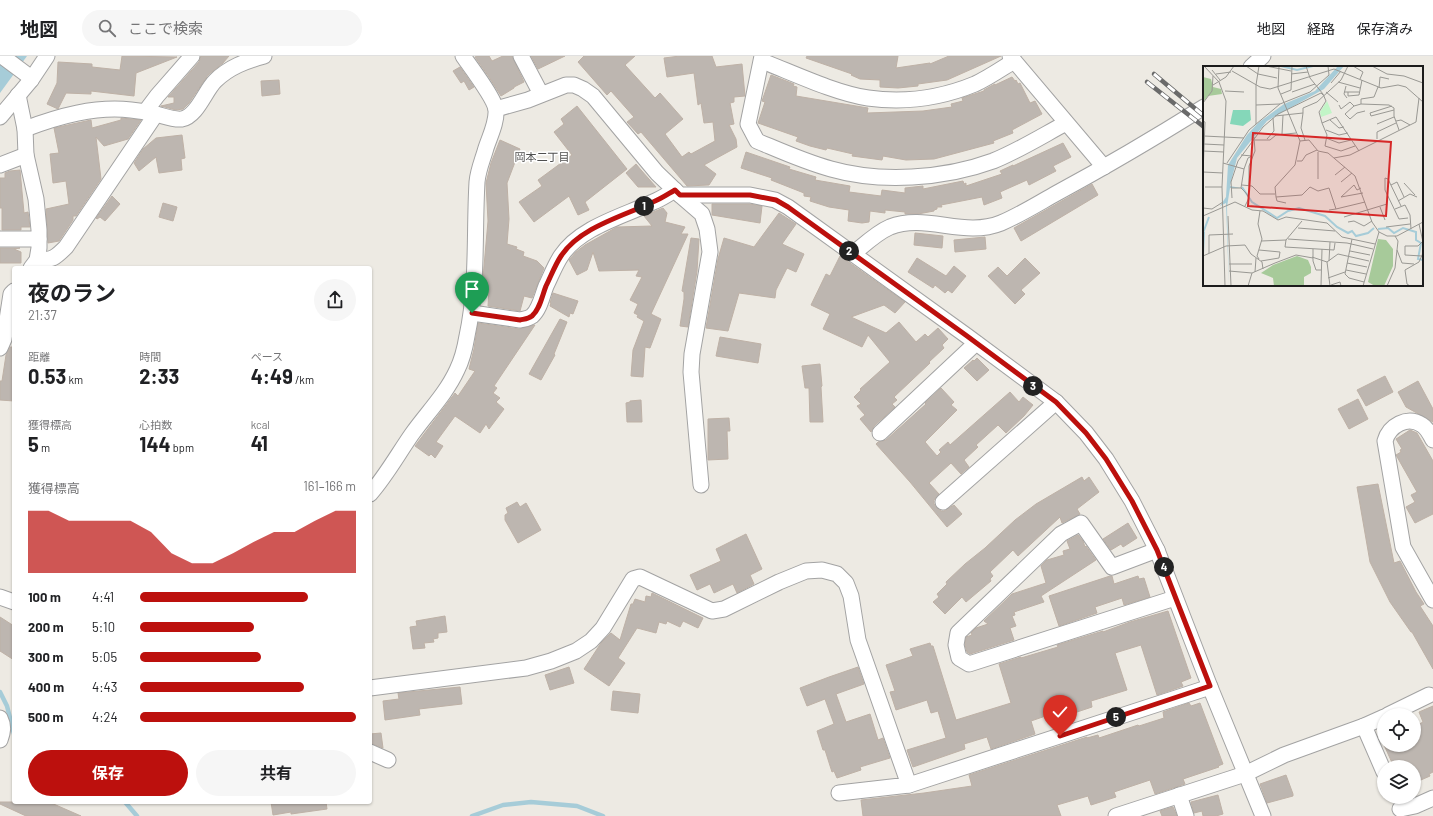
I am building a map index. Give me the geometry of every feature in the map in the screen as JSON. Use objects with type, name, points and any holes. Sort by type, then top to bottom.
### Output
[{"type":"street","points":[[2,56],[29,77]]},
{"type":"street","points":[[0,117],[18,95],[29,77],[47,56]]},
{"type":"street","points":[[18,95],[25,129],[26,155],[36,199],[39,239],[34,264],[50,260],[58,255],[66,246],[151,113],[157,96],[192,56]]},
{"type":"street","points":[[25,129],[58,117],[102,109],[151,113],[176,119],[183,119],[197,108],[216,80],[241,64],[264,56]]},
{"type":"street","points":[[372,492],[446,390],[457,371],[465,348],[472,313],[474,291],[475,205],[477,175],[495,119],[496,109],[475,72],[463,56]]},
{"type":"street","points":[[521,56],[541,94]]},
{"type":"street","points":[[1252,66],[1263,56]]},
{"type":"street","points":[[1066,123],[992,161],[945,173],[896,177],[872,176],[832,169],[794,156],[757,141],[748,124],[762,58],[835,89],[867,98],[898,99],[927,98],[952,93],[976,84],[1012,59],[1104,167]]},
{"type":"street","points":[[496,109],[528,100],[566,85],[574,85],[583,89],[593,96],[652,168],[702,214],[707,229],[710,252],[692,354],[691,372],[701,485]]},
{"type":"street","points":[[853,254],[876,235],[890,227],[904,224],[919,222],[968,229],[1000,224],[1104,167],[1203,108]]},
{"type":"street","points":[[0,165],[26,155]]},
{"type":"street","points":[[472,313],[520,320],[527,319],[532,316],[541,301],[561,256],[582,235],[596,227],[677,192],[750,195],[776,200],[788,207],[1056,402],[1086,433],[1106,459],[1132,501],[1157,550],[1263,816]]},
{"type":"street","points":[[0,240],[39,239]]},
{"type":"street","points":[[0,348],[4,339],[6,295]]},
{"type":"street","points":[[880,433],[976,343]]},
{"type":"street","points":[[943,502],[1056,402]]},
{"type":"street","points":[[1433,440],[1428,431],[1422,425],[1415,422],[1406,421],[1391,428],[1385,441],[1403,547],[1433,600]]},
{"type":"street","points":[[1157,550],[1112,566],[1081,523],[1061,534],[958,633],[956,645],[959,658],[969,664],[1175,598]]},
{"type":"street","points":[[372,688],[526,668],[551,661],[576,651],[591,641],[604,628],[633,579],[640,577],[712,611],[724,609],[779,582],[806,571],[822,570],[837,574],[846,583],[851,596],[858,640],[909,785]]},
{"type":"street","points":[[0,597],[12,601]]},
{"type":"street","points":[[839,793],[909,785],[1210,686]]},
{"type":"street","points":[[1402,708],[1429,695]]},
{"type":"street","points":[[0,718],[3,727],[3,734],[0,740]]},
{"type":"street","points":[[1116,816],[1245,774],[1284,755],[1377,720]]},
{"type":"street","points":[[1364,726],[1379,760]]},
{"type":"street","points":[[372,753],[388,760]]},
{"type":"street","points":[[1179,795],[1186,816]]},
{"type":"street","points":[[1399,807],[1415,806],[1433,798]]},
{"type":"water","points":[[0,56],[27,56],[0,93]]},
{"type":"building","points":[[122,56],[177,57],[136,73],[134,96],[91,91],[91,94],[66,93],[58,109],[47,104],[57,83],[58,62],[92,64],[92,67],[120,70]]},
{"type":"building","points":[[201,56],[229,56],[208,75],[189,103],[183,109],[176,110],[161,106],[174,103],[174,97],[168,97],[199,62]]},
{"type":"building","points":[[489,56],[492,61],[503,56],[512,56],[524,82],[501,96],[475,57]]},
{"type":"building","points":[[531,56],[565,56],[538,69]]},
{"type":"building","points":[[584,56],[635,56],[625,65],[655,98],[660,93],[683,119],[665,134],[682,157],[689,152],[691,154],[715,141],[713,122],[704,123],[701,103],[698,105],[694,73],[667,77],[664,58],[680,56],[712,56],[716,67],[742,64],[745,96],[734,97],[734,102],[730,103],[734,124],[729,125],[736,139],[737,147],[704,165],[716,174],[709,185],[687,186],[641,132],[638,134],[627,122],[634,117],[611,91],[607,95],[578,62]]},
{"type":"building","points":[[807,56],[898,56],[896,68],[930,64],[949,56],[1001,56],[947,80],[918,84],[918,86],[898,88],[880,87],[880,80],[860,79],[851,75],[852,74],[806,58]]},
{"type":"building","points":[[460,67],[474,87],[469,90],[464,81],[461,83],[453,71]]},
{"type":"building","points":[[771,75],[794,84],[793,86],[797,87],[796,96],[868,108],[867,113],[923,111],[952,107],[951,104],[963,101],[962,98],[984,91],[995,84],[1012,77],[1018,84],[1020,83],[1030,103],[1035,101],[1042,114],[1012,130],[1013,133],[993,141],[994,143],[934,159],[906,160],[883,156],[882,160],[852,156],[853,154],[810,146],[796,141],[798,137],[758,123],[765,102],[762,101]]},
{"type":"building","points":[[279,80],[280,94],[262,96],[261,81]]},
{"type":"building","points":[[577,106],[627,169],[585,202],[589,210],[578,215],[569,196],[534,222],[519,202],[542,186],[538,180],[572,155],[554,132],[564,124],[561,119]]},
{"type":"building","points":[[121,118],[141,120],[128,139],[104,146],[96,137],[101,179],[76,216],[73,216],[73,220],[59,241],[48,243],[46,209],[69,204],[66,181],[53,183],[50,154],[59,153],[54,128],[91,120],[92,128],[121,120]]},
{"type":"building","points":[[182,135],[185,158],[181,159],[182,170],[159,173],[156,157],[139,171],[134,163],[143,149],[156,138]]},
{"type":"building","points":[[500,140],[520,149],[507,183],[509,219],[507,244],[517,247],[516,249],[524,252],[523,256],[537,261],[544,268],[532,298],[524,296],[520,311],[488,306],[489,289],[482,289],[488,221],[486,183],[491,163]]},
{"type":"building","points":[[1063,143],[1071,157],[1053,166],[1056,171],[1029,185],[1027,180],[1000,192],[1002,198],[984,205],[982,197],[941,205],[942,207],[937,207],[934,211],[918,214],[905,214],[905,212],[885,210],[885,213],[870,211],[869,222],[862,223],[848,221],[849,210],[829,207],[810,201],[811,197],[804,196],[804,193],[771,180],[772,178],[741,168],[746,152],[790,167],[789,169],[816,177],[815,180],[850,186],[849,192],[881,196],[882,190],[905,193],[905,188],[923,186],[923,189],[963,181],[964,184],[966,183],[966,186],[1002,174],[1000,171]]},
{"type":"building","points":[[636,164],[656,187],[638,187],[626,173]]},
{"type":"building","points":[[20,170],[24,213],[28,212],[30,227],[21,227],[21,230],[2,230],[0,178],[5,178],[5,173],[10,171]]},
{"type":"building","points":[[1092,184],[1098,195],[1021,241],[1014,228]]},
{"type":"building","points":[[112,196],[120,204],[105,221],[100,217],[97,219],[96,218]]},
{"type":"building","points":[[163,203],[177,207],[173,221],[159,217]]},
{"type":"building","points":[[712,204],[749,204],[762,206],[760,223],[712,215]]},
{"type":"building","points":[[663,208],[667,213],[665,222],[685,227],[681,234],[688,234],[651,314],[661,319],[650,348],[645,347],[643,377],[631,376],[633,350],[644,321],[637,317],[638,315],[634,313],[638,304],[630,300],[642,277],[636,276],[639,270],[599,271],[593,252],[587,270],[577,275],[569,260],[585,245],[617,227],[652,226],[644,216]]},
{"type":"building","points":[[779,213],[796,224],[782,244],[804,254],[796,272],[787,268],[776,290],[775,298],[739,293],[728,331],[706,328],[718,259],[724,238],[754,247]]},
{"type":"building","points":[[915,233],[943,236],[942,248],[914,245]]},
{"type":"building","points":[[985,237],[986,249],[955,252],[954,240]]},
{"type":"building","points":[[691,238],[699,239],[697,271],[688,327],[680,326],[684,299],[684,292],[682,291]]},
{"type":"building","points":[[0,248],[20,248],[14,249],[21,252],[21,263],[0,263]]},
{"type":"building","points":[[840,256],[905,302],[895,313],[884,305],[851,317],[886,333],[899,322],[916,342],[925,334],[928,337],[938,328],[948,339],[942,345],[944,348],[894,397],[897,400],[892,404],[895,407],[874,426],[871,432],[860,419],[865,415],[857,406],[861,404],[854,397],[861,390],[860,389],[890,362],[868,335],[862,347],[823,329],[830,314],[811,305],[826,274],[830,276]]},
{"type":"building","points":[[917,258],[946,276],[954,266],[966,276],[952,293],[948,290],[945,293],[935,285],[933,288],[908,272]]},
{"type":"building","points":[[1025,258],[1040,273],[1021,290],[1025,294],[1015,304],[988,276],[998,267],[1007,276]]},
{"type":"building","points":[[553,293],[578,301],[573,314],[570,313],[569,317],[550,306]]},
{"type":"building","points":[[560,319],[567,322],[554,354],[555,355],[541,380],[529,374]]},
{"type":"building","points":[[478,323],[519,329],[535,325],[494,386],[497,388],[493,393],[500,398],[496,402],[504,409],[489,429],[486,424],[480,433],[455,416],[436,442],[443,446],[435,458],[431,454],[429,456],[415,446],[455,393],[458,396],[475,371],[469,369]]},
{"type":"building","points":[[720,337],[761,344],[758,363],[716,356]]},
{"type":"building","points":[[10,347],[12,347],[12,401],[0,400],[0,381],[2,381],[6,355]]},
{"type":"building","points":[[977,358],[989,370],[977,381],[964,368]]},
{"type":"building","points":[[820,364],[823,422],[810,422],[809,388],[805,388],[802,366]]},
{"type":"building","points":[[1385,376],[1393,392],[1366,406],[1357,390]]},
{"type":"building","points":[[1418,381],[1433,409],[1433,422],[1406,407],[1398,392]]},
{"type":"building","points":[[941,388],[954,402],[951,405],[957,410],[925,442],[937,456],[941,452],[939,450],[948,442],[950,445],[1010,392],[1019,402],[1023,397],[1033,405],[1006,433],[998,425],[976,445],[978,447],[964,460],[969,467],[961,474],[951,463],[929,483],[939,494],[934,500],[934,504],[937,508],[944,511],[954,505],[962,514],[947,527],[876,444],[886,440],[926,404],[925,403]]},
{"type":"building","points":[[1358,399],[1368,419],[1349,429],[1338,409]]},
{"type":"building","points":[[641,400],[642,422],[627,422],[626,403]]},
{"type":"building","points":[[729,418],[730,431],[727,431],[728,459],[708,460],[708,419]]},
{"type":"building","points":[[1410,430],[1417,433],[1433,461],[1433,514],[1415,523],[1406,507],[1415,502],[1411,495],[1417,492],[1396,455],[1401,452],[1400,450],[1402,449],[1396,439]]},
{"type":"building","points":[[1082,477],[1084,481],[1089,477],[1099,492],[1077,509],[1080,514],[1062,523],[1060,517],[1018,556],[1013,550],[990,572],[993,576],[990,579],[991,581],[966,602],[962,597],[945,614],[933,602],[939,597],[937,594],[947,584],[946,582],[1015,520],[1036,504]]},
{"type":"building","points":[[1378,484],[1394,563],[1400,561],[1424,604],[1420,606],[1433,626],[1433,669],[1412,632],[1390,602],[1370,562],[1357,487]]},
{"type":"building","points":[[517,502],[520,507],[526,503],[541,530],[518,543],[505,520],[505,515],[508,513],[506,508]]},
{"type":"building","points":[[1128,523],[1137,538],[1123,547],[1121,544],[1111,550],[1103,539]]},
{"type":"building","points":[[746,534],[762,569],[750,575],[754,584],[737,593],[733,584],[714,593],[710,584],[697,590],[690,575],[721,561],[716,549]]},
{"type":"building","points":[[1078,535],[1083,541],[1085,547],[1086,546],[1096,560],[1041,596],[1044,602],[1014,612],[1015,615],[1012,616],[1016,626],[1010,628],[1014,640],[970,654],[967,652],[965,645],[966,637],[972,635],[971,633],[976,628],[988,624],[984,621],[1012,594],[1046,583],[1041,566],[1047,560],[1064,555],[1063,551],[1070,549],[1067,541]]},
{"type":"building","points":[[1112,576],[1114,584],[1138,576],[1139,579],[1144,578],[1150,597],[1124,605],[1122,598],[1095,607],[1097,613],[1059,626],[1049,596]]},
{"type":"building","points":[[652,593],[703,618],[698,628],[683,621],[680,627],[667,621],[666,624],[659,622],[656,633],[637,628],[618,658],[625,663],[609,686],[584,669],[601,643],[611,633],[620,640],[631,604],[633,604],[635,599],[645,602],[646,596],[651,597]]},
{"type":"building","points":[[1168,611],[1191,678],[1181,682],[1183,686],[1157,695],[1141,645],[1115,653],[1127,690],[1091,701],[1092,707],[1074,713],[1072,707],[1031,721],[1035,734],[991,749],[987,737],[964,744],[965,749],[913,767],[907,750],[946,738],[938,711],[931,713],[927,700],[896,710],[890,692],[895,691],[886,665],[913,656],[910,649],[930,643],[931,646],[933,646],[956,720],[1011,703],[999,664],[1058,647],[1057,645]]},
{"type":"building","points":[[445,616],[447,632],[438,633],[438,638],[433,639],[434,642],[424,643],[425,648],[413,649],[410,627],[417,626],[416,621]]},
{"type":"building","points":[[0,617],[12,625],[12,659],[0,651]]},
{"type":"building","points":[[569,667],[574,683],[550,690],[545,675]]},
{"type":"building","points":[[858,667],[864,684],[836,694],[846,722],[870,714],[878,740],[883,738],[890,758],[860,767],[861,770],[837,778],[834,771],[832,772],[817,731],[834,724],[825,699],[807,706],[800,688]]},
{"type":"building","points":[[460,687],[462,704],[419,709],[420,715],[385,720],[383,701],[399,699],[398,693]]},
{"type":"building","points":[[613,691],[640,694],[638,713],[611,710]]},
{"type":"building","points":[[1189,703],[1191,706],[1200,703],[1223,764],[1218,766],[1219,767],[1183,779],[1185,784],[1155,794],[1150,780],[1114,792],[1116,797],[1091,805],[1088,796],[1057,805],[1061,816],[863,816],[861,800],[972,786],[969,775],[1087,737],[1098,735],[1099,738],[1164,718],[1163,712]]},
{"type":"building","points":[[1433,706],[1433,772],[1429,774],[1430,776],[1421,780],[1421,760],[1391,760],[1387,752],[1421,752],[1421,723],[1423,722],[1421,711]]},
{"type":"building","points":[[381,733],[383,748],[372,744],[372,734]]},
{"type":"building","points":[[1286,775],[1293,796],[1267,803],[1260,784]]},
{"type":"building","points":[[1218,795],[1223,814],[1216,816],[1203,816],[1202,811],[1194,813],[1191,802]]},
{"type":"building","points":[[0,802],[12,802],[12,804],[54,804],[81,816],[26,816],[0,804]]},
{"type":"building","points":[[271,804],[326,804],[327,809],[273,815]]},
{"type":"building","points":[[1173,807],[1177,816],[1162,816],[1160,811]]},
{"type":"waterway","points":[[0,692],[7,706],[12,726]]},
{"type":"waterway","points":[[472,816],[503,805],[531,802],[577,806],[603,816]]},
{"type":"waterway","points":[[127,804],[137,816]]},
{"type":"railway","points":[[1154,74],[1203,115]]},
{"type":"railway","points":[[1147,82],[1203,126]]},
{"type":"district","name":"岡本二丁目","points":[[542,156]]},
{"type":"route","points":[[472,313],[520,320],[527,319],[532,316],[541,301],[561,256],[582,235],[619,216],[654,202],[675,190],[680,195],[750,195],[776,200],[788,207],[1056,402],[1086,433],[1106,459],[1132,501],[1157,550],[1210,686],[1060,736]]}]
